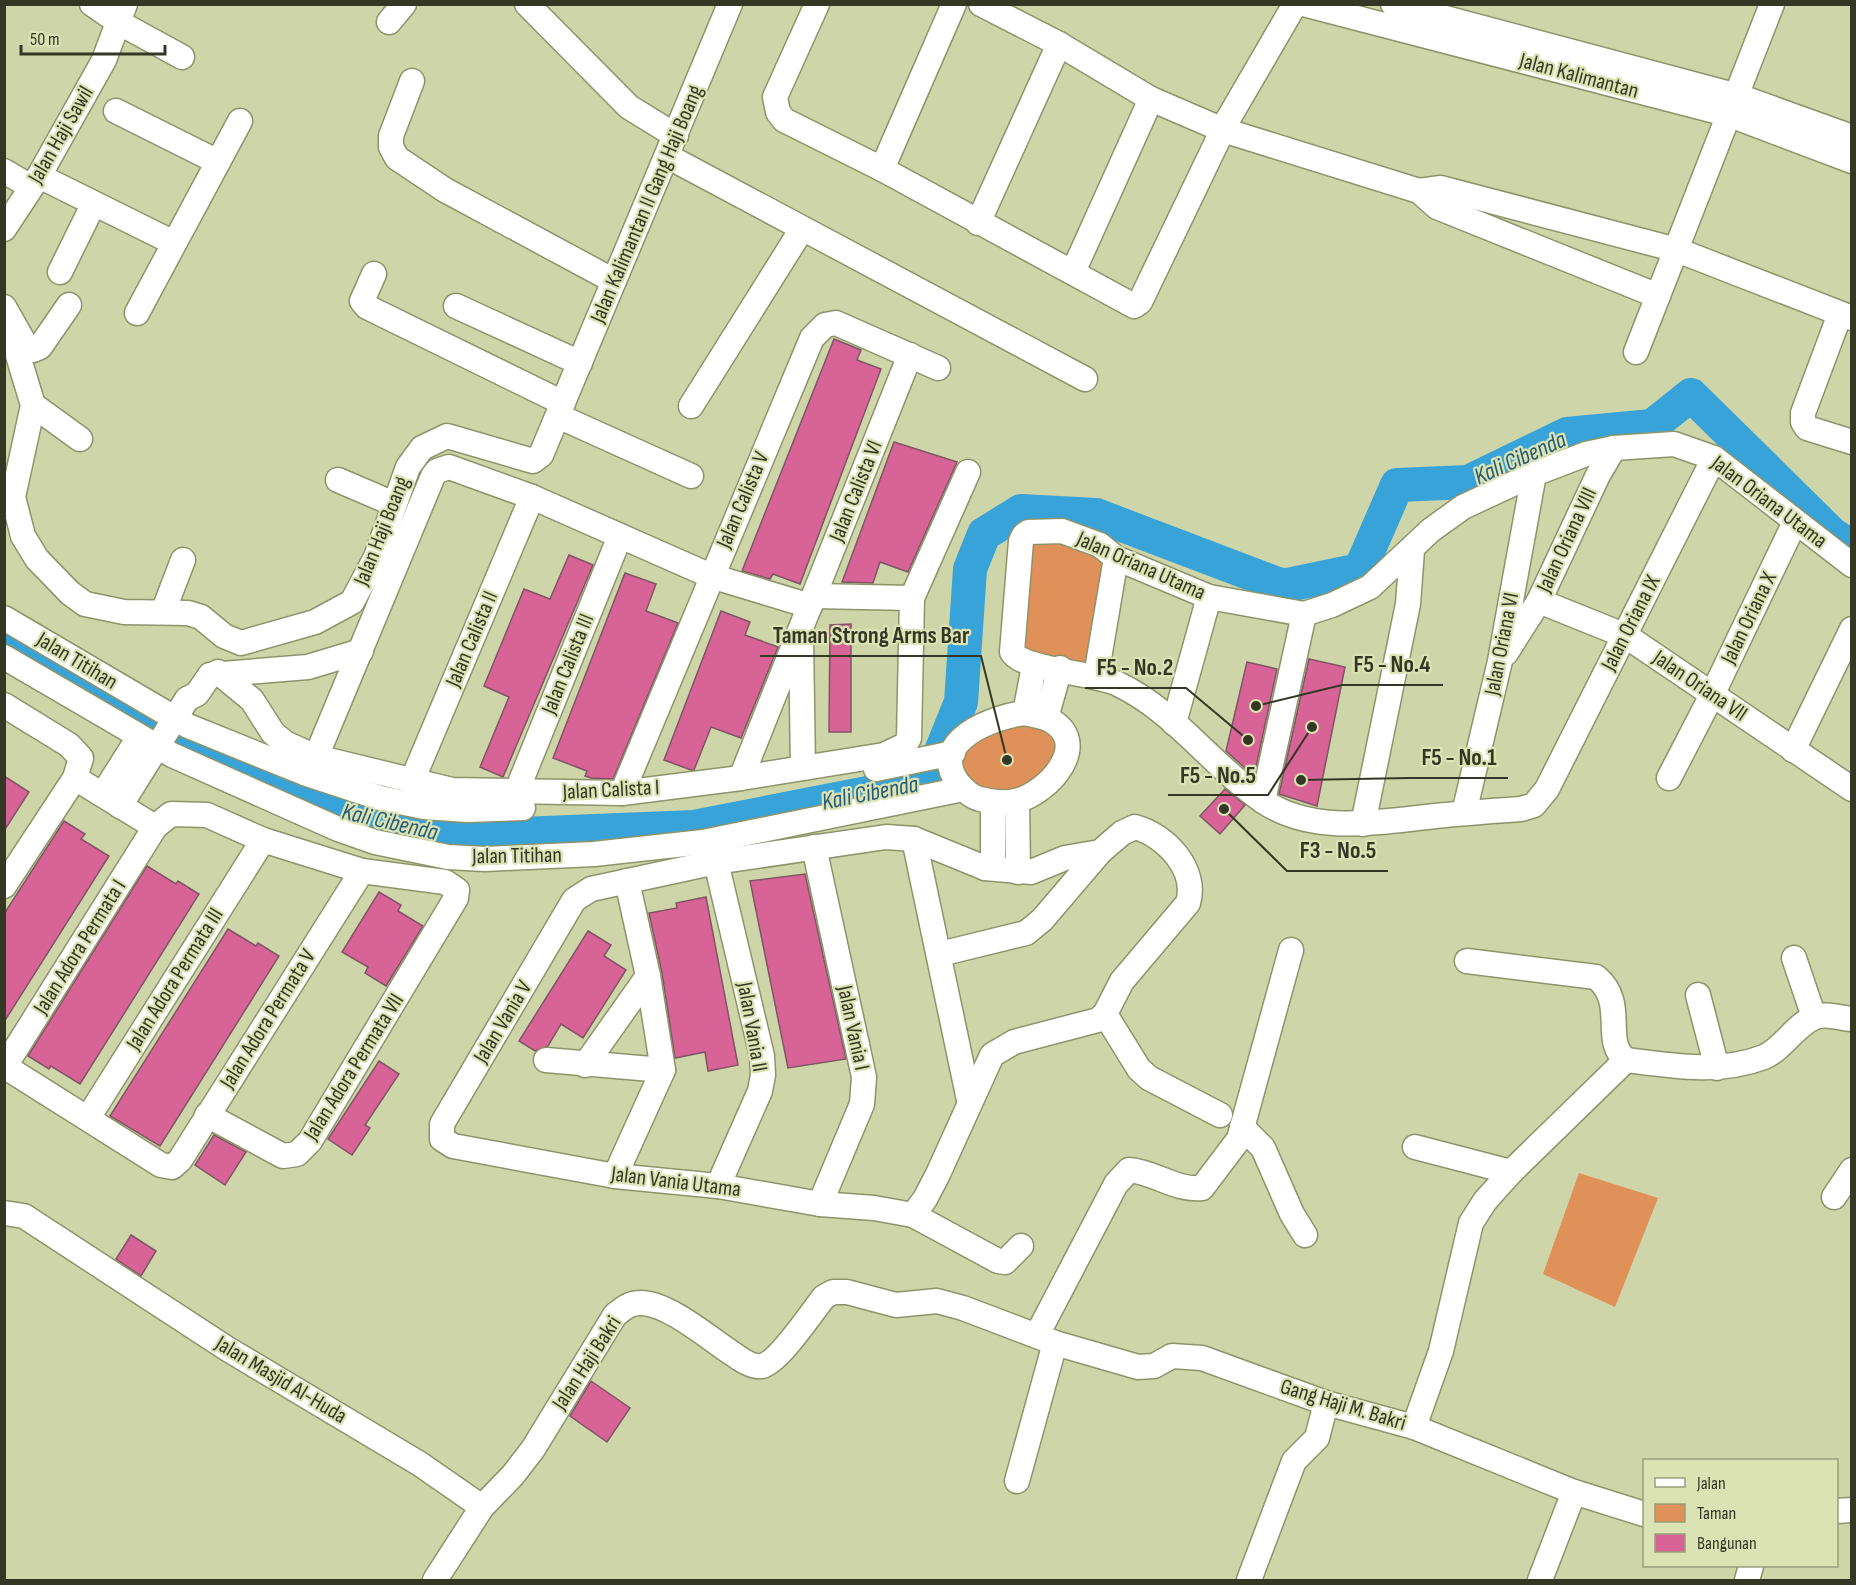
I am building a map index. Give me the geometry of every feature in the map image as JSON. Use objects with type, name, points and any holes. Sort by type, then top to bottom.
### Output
[{"type":"street","points":[[92,4],[121,14],[182,57]]},
{"type":"street","points":[[527,4],[628,107],[671,146],[802,229],[1085,379]]},
{"type":"street","points":[[817,4],[775,97],[778,112],[784,120],[882,169],[1134,306],[1140,302],[1223,130],[1295,4]]},
{"type":"street","points":[[882,169],[954,4]]},
{"type":"street","points":[[981,4],[1059,44],[1151,99],[1223,130],[1419,191],[1437,207],[1658,296]]},
{"type":"street","name":"Jalan Kalimantan","points":[[1303,4],[1734,106],[1851,137]]},
{"type":"street","name":"Jalan Kalimantan","points":[[1393,4],[1734,106],[1851,161]]},
{"type":"street","points":[[1636,352],[1772,4]]},
{"type":"street","name":"Jalan Kalimantan II Gang Haji Boang","points":[[560,409],[671,146],[725,6]]},
{"type":"street","name":"Jalan Haji Sawil","points":[[4,229],[35,181],[104,60],[121,14]]},
{"type":"street","points":[[978,223],[1059,44]]},
{"type":"street","points":[[411,81],[391,136],[391,147],[397,158],[445,190],[614,281]]},
{"type":"street","points":[[1073,272],[1151,99]]},
{"type":"street","points":[[116,111],[218,162]]},
{"type":"street","points":[[137,313],[240,121]]},
{"type":"street","points":[[4,171],[93,205],[174,243]]},
{"type":"street","points":[[1419,191],[1441,188],[1677,250],[1846,316],[1803,413],[1803,422],[1807,428],[1851,442]]},
{"type":"street","points":[[60,272],[93,205]]},
{"type":"street","points":[[691,406],[802,229]]},
{"type":"street","points":[[374,274],[362,301],[368,307],[691,476]]},
{"type":"street","points":[[4,307],[26,346],[33,350],[40,347],[69,304]]},
{"type":"street","points":[[456,306],[580,363]]},
{"type":"street","name":"Jalan Calista V","points":[[622,793],[812,338],[825,325],[844,326],[938,368]]},
{"type":"street","name":"Jalan Haji Boang","points":[[4,328],[16,349],[33,405],[12,497],[16,516],[28,547],[57,582],[85,604],[124,612],[188,613],[201,617],[224,636],[241,643],[315,622],[352,602],[366,580],[408,466],[422,448],[434,440],[447,436],[533,461],[541,455],[560,409]]},
{"type":"street","name":"Jalan Calista VI","points":[[741,778],[910,355]]},
{"type":"street","points":[[33,405],[80,439]]},
{"type":"street","name":"Jalan Oriana Utama","points":[[1034,666],[1018,660],[1012,652],[1024,535],[1037,531],[1062,531],[1100,545],[1116,558],[1209,597],[1304,614],[1332,605],[1370,586],[1412,550],[1431,530],[1463,507],[1534,474],[1586,454],[1614,448],[1674,444],[1714,458],[1851,565]]},
{"type":"street","name":"Jalan Oriana VIII","points":[[1500,661],[1539,601],[1598,474],[1614,448]]},
{"type":"street","name":"Jalan Oriana IX","points":[[1464,813],[1521,809],[1534,805],[1547,789],[1714,458]]},
{"type":"street","points":[[316,757],[437,471],[449,467],[531,498],[711,576],[808,610],[912,598],[968,472]]},
{"type":"street","name":"Jalan Oriana VI","points":[[1464,813],[1500,661],[1534,474]]},
{"type":"street","points":[[338,480],[394,504]]},
{"type":"street","name":"Jalan Calista II","points":[[412,781],[531,498]]},
{"type":"street","name":"Jalan Oriana X","points":[[1669,778],[1713,693],[1795,522]]},
{"type":"street","name":"Jalan Calista III","points":[[516,793],[620,536]]},
{"type":"street","points":[[1363,824],[1408,604],[1412,550]]},
{"type":"street","points":[[1096,676],[1116,558]]},
{"type":"street","points":[[163,612],[183,560]]},
{"type":"street","points":[[1174,723],[1209,597]]},
{"type":"street","name":"Jalan Calista I","points":[[218,672],[252,700],[278,738],[316,757],[452,790],[516,793],[622,793],[741,778],[884,755],[905,745],[910,725],[912,598]]},
{"type":"street","name":"Jalan Oriana VII","points":[[1539,601],[1626,636],[1851,789]]},
{"type":"street","name":"Jalan Calista VI","points":[[803,768],[808,610]]},
{"type":"street","points":[[1263,801],[1304,614]]},
{"type":"street","name":"Jalan Titihan","points":[[4,618],[170,737],[304,773],[380,798],[424,807],[468,810],[591,807],[733,794],[953,753]]},
{"type":"street","points":[[1793,750],[1851,629]]},
{"type":"street","points":[[111,800],[170,737],[187,699],[197,694],[207,678],[218,672],[308,667],[361,651]]},
{"type":"street","name":"Jalan Titihan","points":[[4,657],[170,737],[338,829],[375,842],[448,857],[485,859],[594,854],[703,842],[963,789]]},
{"type":"street","points":[[1036,716],[1034,666],[1060,668],[1096,676],[1118,684],[1174,723],[1263,801],[1293,815],[1328,823],[1363,824],[1464,813]]},
{"type":"street","points":[[1036,716],[1060,668]]},
{"type":"street","points":[[4,705],[76,750],[81,758],[75,778],[4,886]]},
{"type":"street","points":[[1036,716],[1060,729],[1065,740],[1065,762],[1047,785],[1005,801],[976,798],[963,789],[953,773],[953,753],[963,737],[975,727],[992,719],[1036,716]]},
{"type":"street","points":[[75,778],[155,827],[171,814],[207,815],[263,840],[362,871]]},
{"type":"street","points":[[985,868],[993,858],[1005,801]]},
{"type":"street","points":[[1005,801],[1018,872]]},
{"type":"street","name":"Jalan Adora Permata I","points":[[5,1066],[155,827]]},
{"type":"street","points":[[940,954],[1026,933],[1042,920],[1100,852],[1122,833],[1135,827],[1149,831],[1170,846],[1181,862],[1191,894],[1184,909],[1122,981],[1105,1014],[1087,1024],[1014,1042],[992,1054],[963,1062]]},
{"type":"street","points":[[615,1176],[663,1070],[648,976],[627,881],[716,862],[886,837],[914,839],[985,868],[1018,872],[1031,872],[1065,858],[1100,852]]},
{"type":"street","points":[[914,839],[963,1062],[969,1100]]},
{"type":"street","name":"Jalan Adora Permata III","points":[[88,1118],[263,840]]},
{"type":"street","name":"Jalan Vania I","points":[[814,847],[864,1077],[862,1104],[820,1204]]},
{"type":"street","name":"Jalan Vania II","points":[[716,862],[762,1056],[763,1075],[760,1091],[718,1186]]},
{"type":"street","name":"Jalan Adora Permata VII","points":[[207,1114],[283,1156],[297,1154],[310,1141],[456,898],[457,890],[445,882],[362,871]]},
{"type":"street","name":"Jalan Adora Permata V","points":[[88,1118],[161,1165],[172,1167],[180,1160],[362,871]]},
{"type":"street","name":"Jalan Vania V","points":[[442,1138],[442,1124],[577,897],[591,889],[627,881]]},
{"type":"street","points":[[1017,1481],[1046,1339],[1116,1184],[1129,1170],[1140,1171],[1189,1190],[1202,1188],[1239,1139],[1291,950]]},
{"type":"street","points":[[1794,958],[1820,1016]]},
{"type":"street","points":[[1467,961],[1596,977],[1607,986],[1612,998],[1616,1044],[1620,1055],[1626,1060],[1717,1068],[1764,1056],[1782,1046],[1820,1016],[1851,1019]]},
{"type":"street","points":[[585,1065],[648,976]]},
{"type":"street","points":[[1698,995],[1717,1068]]},
{"type":"street","points":[[1105,1014],[1139,1069],[1149,1078],[1220,1115]]},
{"type":"street","points":[[913,1215],[925,1199],[938,1174],[969,1100],[992,1054]]},
{"type":"street","points":[[546,1060],[663,1070]]},
{"type":"street","points":[[1414,1427],[1441,1351],[1471,1223],[1485,1201],[1511,1172],[1626,1060]]},
{"type":"street","points":[[5,1066],[88,1118]]},
{"type":"street","points":[[1242,1127],[1263,1148],[1292,1214],[1305,1235]]},
{"type":"street","name":"Jalan Vania Utama","points":[[442,1138],[453,1146],[615,1176],[718,1186],[820,1204],[874,1208],[913,1215],[998,1261],[1005,1262],[1022,1246]]},
{"type":"street","points":[[1415,1147],[1511,1172]]},
{"type":"street","points":[[1834,1197],[1851,1170]]},
{"type":"street","name":"Jalan Masjid Al-Huda","points":[[4,1213],[24,1216],[226,1348],[420,1464],[482,1507]]},
{"type":"street","name":"Jalan Haji Bakri","points":[[482,1507],[513,1475],[533,1449],[615,1315],[628,1305],[640,1303],[654,1305],[738,1358],[752,1365],[762,1366],[774,1359],[824,1297],[833,1292],[846,1292],[896,1305],[937,1301],[963,1308],[1046,1339]]},
{"type":"street","name":"Gang Haji M. Bakri","points":[[1046,1339],[1138,1367],[1154,1366],[1173,1356],[1202,1358],[1326,1403],[1414,1427],[1575,1492],[1643,1514]]},
{"type":"street","points":[[1249,1581],[1294,1461],[1317,1438],[1326,1403]]},
{"type":"street","points":[[1540,1581],[1575,1492]]},
{"type":"street","points":[[435,1581],[482,1507]]},
{"type":"green space","points":[[1062,535],[1113,559],[1093,672],[1021,657],[1026,537]]},
{"type":"green space","points":[[1025,713],[1065,740],[1059,773],[1005,802],[952,766],[955,754]]},
{"type":"green space","points":[[1579,1173],[1658,1198],[1615,1307],[1543,1274]]},
{"type":"building","points":[[834,339],[861,350],[857,360],[881,369],[800,584],[773,574],[770,579],[742,571]]},
{"type":"building","points":[[894,442],[957,462],[908,572],[880,562],[873,583],[842,582]]},
{"type":"building","points":[[569,555],[593,565],[503,777],[480,767],[509,697],[484,686],[524,589],[550,599]]},
{"type":"building","points":[[625,573],[656,584],[646,611],[678,623],[613,779],[591,778],[585,776],[587,771],[553,758]]},
{"type":"building","points":[[721,611],[750,622],[745,635],[778,647],[741,738],[711,727],[694,770],[691,770],[664,760]]},
{"type":"building","points":[[851,624],[851,732],[829,732],[830,625]]},
{"type":"building","points":[[1309,659],[1345,667],[1317,806],[1279,794]]},
{"type":"building","points":[[1247,662],[1277,669],[1254,776],[1226,751]]},
{"type":"building","points":[[4,776],[29,792],[4,831]]},
{"type":"building","points":[[1225,789],[1245,805],[1220,834],[1200,816]]},
{"type":"building","points":[[64,821],[85,834],[81,839],[109,856],[4,1022],[4,914]]},
{"type":"building","points":[[147,866],[176,884],[178,881],[199,894],[80,1084],[51,1066],[49,1069],[28,1056]]},
{"type":"building","points":[[805,874],[846,1059],[788,1068],[750,881]]},
{"type":"building","points":[[379,892],[401,905],[398,911],[423,926],[386,986],[365,973],[368,967],[342,952]]},
{"type":"building","points":[[706,897],[738,1065],[708,1071],[705,1052],[675,1058],[662,973],[649,913],[677,908],[676,903]]},
{"type":"building","points":[[228,929],[256,946],[258,943],[279,956],[160,1146],[110,1116]]},
{"type":"building","points":[[588,931],[611,945],[604,956],[626,970],[583,1038],[561,1024],[548,1046],[535,1051],[519,1041]]},
{"type":"building","points":[[379,1061],[399,1074],[365,1125],[370,1128],[352,1155],[328,1139]]},
{"type":"building","points":[[214,1135],[246,1152],[225,1185],[195,1165]]},
{"type":"building","points":[[131,1235],[156,1251],[141,1276],[116,1259]]},
{"type":"building","points":[[591,1381],[630,1408],[607,1442],[570,1416]]},
{"type":"waterway","name":"Kali Cibenda","points":[[4,642],[150,725],[349,817],[446,837],[694,827],[929,781],[961,702],[970,569],[984,534],[1021,511],[1096,515],[1283,586],[1360,570],[1397,485],[1468,482],[1567,434],[1652,426],[1691,395],[1832,534],[1852,547]]},
{"type":"place","name":"F5 - No.4","points":[[1256,706]]},
{"type":"place","name":"F5 - No.5","points":[[1312,727]]},
{"type":"place","name":"F5 - No.2","points":[[1248,740]]},
{"type":"place","name":"Taman Strong Arms Bar","points":[[1007,760]]},
{"type":"place","name":"F5 - No.1","points":[[1301,780]]},
{"type":"place","name":"F3 - No.5","points":[[1224,809]]}]
